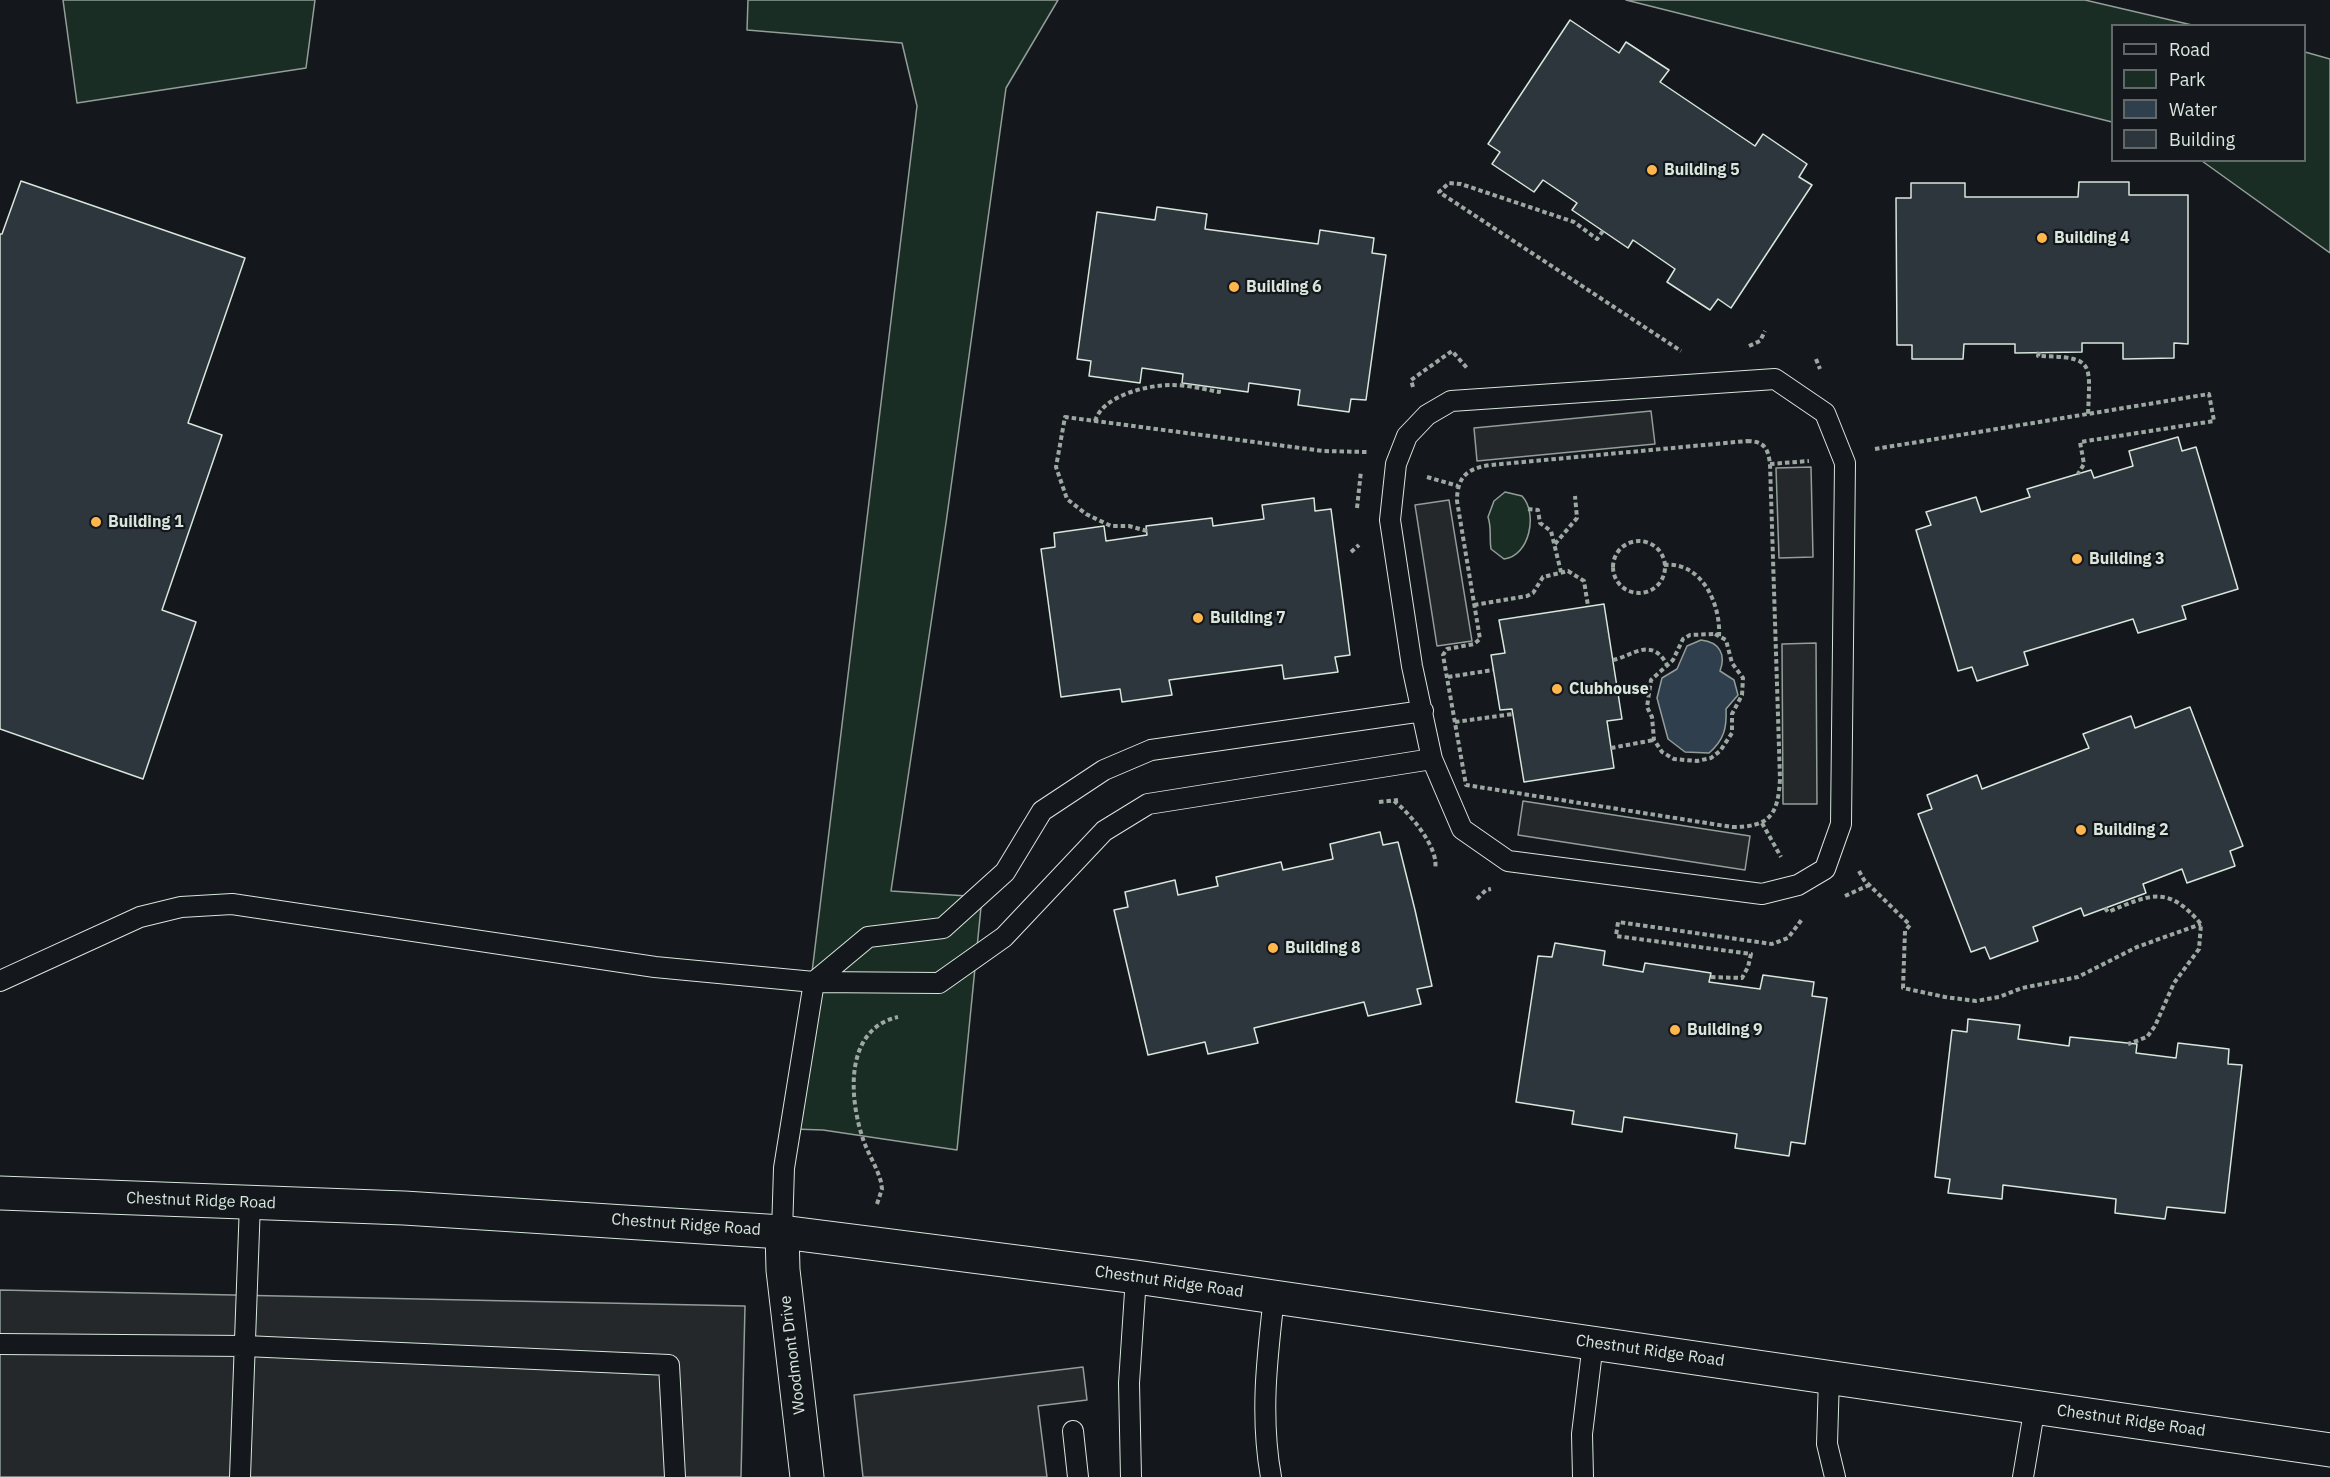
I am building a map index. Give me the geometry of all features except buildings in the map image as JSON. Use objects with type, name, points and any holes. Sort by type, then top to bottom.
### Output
[{"type":"main road","name":"Chestnut Ridge Road","points":[[0,1193],[549,1216],[782,1232],[1136,1277],[2330,1450]]},
{"type":"main road","name":"Woodmont Drive","points":[[782,1232],[783,1270],[807,1477]]},
{"type":"lane","points":[[1775,380],[1825,413],[1842,455],[1845,463],[1841,824],[1825,869],[1798,885],[1762,894],[1508,861],[1462,829],[1432,759],[1412,666],[1390,520],[1396,464],[1407,436],[1427,415],[1451,401],[1775,380]]},
{"type":"lane","points":[[782,1232],[784,1168],[814,982],[868,937],[943,928],[1005,872],[1042,811],[1104,770],[1151,750],[1423,711]]},
{"type":"lane","points":[[0,981],[140,917],[181,906],[232,904],[654,967],[814,982],[939,983],[1004,937],[1104,831],[1148,804],[1432,759]]},
{"type":"lane","points":[[240,1477],[250,1203]]},
{"type":"lane","points":[[1131,1477],[1129,1383],[1136,1277]]},
{"type":"lane","points":[[1270,1477],[1266,1449],[1264,1379],[1274,1297]]},
{"type":"lane","points":[[1583,1477],[1582,1434],[1593,1343]]},
{"type":"lane","points":[[0,1344],[245,1346],[669,1365],[675,1477]]},
{"type":"lane","points":[[1829,1377],[1827,1444],[1835,1477]]},
{"type":"lane","points":[[2023,1477],[2035,1406]]},
{"type":"lane","points":[[1073,1431],[1078,1477]]},
{"type":"path","points":[[1603,231],[1597,239],[1574,222],[1461,184],[1449,183],[1439,192],[1680,351]]},
{"type":"path","points":[[2039,352],[2038,356],[2069,357],[2087,366],[2090,377],[2088,415]]},
{"type":"path","points":[[1095,421],[1098,412],[1107,404],[1145,389],[1172,385],[1219,392],[1219,387]]},
{"type":"path","points":[[1770,464],[1842,455],[2209,394],[2214,421],[2080,442],[2084,464],[2078,474]]},
{"type":"path","points":[[1147,531],[1129,526],[1111,526],[1086,514],[1065,496],[1056,467],[1065,417],[1323,451],[1367,451],[1458,486]]},
{"type":"path","points":[[1747,441],[1757,441],[1764,445],[1770,464],[1780,779],[1779,798],[1769,818],[1755,826],[1732,827],[1471,787],[1464,780],[1444,652],[1480,641],[1457,501],[1458,486],[1465,473],[1483,466],[1747,441]]},
{"type":"path","points":[[1554,545],[1577,518],[1575,496]]},
{"type":"path","points":[[1528,509],[1539,512],[1540,523],[1550,530],[1561,572]]},
{"type":"path","points":[[1635,541],[1653,545],[1664,559],[1664,565],[1659,585],[1644,593],[1627,591],[1615,580],[1613,571],[1615,555],[1620,548],[1635,541]]},
{"type":"path","points":[[1664,565],[1676,566],[1694,573],[1709,591],[1719,615],[1719,636]]},
{"type":"path","points":[[1474,605],[1527,596],[1533,593],[1543,578],[1569,571],[1584,581],[1588,606]]},
{"type":"path","points":[[1709,633],[1719,636],[1728,644],[1732,663],[1743,678],[1743,691],[1732,714],[1732,733],[1727,743],[1711,758],[1697,761],[1668,757],[1654,740],[1647,695],[1654,675],[1667,665],[1673,660],[1678,645],[1690,634],[1709,633]]},
{"type":"path","points":[[1613,660],[1639,649],[1659,656],[1667,665]]},
{"type":"path","points":[[1447,677],[1493,670]]},
{"type":"path","points":[[1454,723],[1514,714]]},
{"type":"path","points":[[1611,748],[1654,740]]},
{"type":"path","points":[[1372,801],[1394,801],[1464,780]]},
{"type":"path","points":[[1394,801],[1406,809],[1436,855],[1435,869]]},
{"type":"path","points":[[1869,885],[1910,925],[1906,927],[1904,938],[1904,988],[1945,998],[1976,1001],[1999,997],[2022,988],[2064,981],[2142,945],[2201,924]]},
{"type":"path","points":[[2105,908],[2108,912],[2146,896],[2163,896],[2181,903],[2201,924],[2199,949],[2174,983],[2155,1026],[2147,1037],[2128,1044]]},
{"type":"path","points":[[1711,977],[1742,978],[1751,954],[1616,936],[1618,922],[1772,944],[1788,938],[1805,915]]},
{"type":"path","points":[[868,1243],[882,1189],[856,1114],[853,1087],[856,1063],[862,1044],[878,1025],[904,1016]]},
{"type":"green space","points":[[63,0],[315,0],[306,68],[77,103]]},
{"type":"green space","points":[[748,0],[1058,0],[1006,88],[946,523],[891,891],[982,897],[957,1150],[823,1130],[793,1129],[917,106],[902,43],[747,30]]},
{"type":"green space","points":[[1626,0],[2085,0],[2188,24],[2111,24],[2111,122]]},
{"type":"green space","points":[[2306,52],[2330,59],[2330,253],[2203,162],[2306,162]]},
{"type":"green space","points":[[1505,492],[1522,496],[1530,513],[1530,523],[1529,533],[1520,550],[1504,559],[1491,549],[1488,517],[1494,501]]},
{"type":"shaded area","points":[[1651,411],[1655,444],[1477,461],[1474,428]]},
{"type":"shaded area","points":[[1811,467],[1813,557],[1779,558],[1776,468]]},
{"type":"shaded area","points":[[1449,500],[1472,641],[1437,646],[1415,505]]},
{"type":"shaded area","points":[[1816,643],[1817,804],[1783,804],[1782,644]]},
{"type":"shaded area","points":[[1523,801],[1750,836],[1745,870],[1518,835]]},
{"type":"shaded area","points":[[0,1290],[745,1306],[741,1477],[0,1477]]},
{"type":"shaded area","points":[[1083,1367],[1087,1400],[1038,1406],[1047,1477],[863,1477],[854,1395]]},
{"type":"water","points":[[1701,640],[1713,643],[1720,650],[1722,665],[1720,671],[1734,680],[1738,695],[1726,709],[1724,733],[1709,753],[1685,752],[1668,739],[1657,698],[1662,678],[1677,669],[1687,646]]},
{"type":"place","name":"Building 5","points":[[1652,170]]},
{"type":"place","name":"Building 4","points":[[2042,238]]},
{"type":"place","name":"Building 6","points":[[1234,287]]},
{"type":"place","name":"Building 1","points":[[96,522]]},
{"type":"place","name":"Building 3","points":[[2077,559]]},
{"type":"place","name":"Building 7","points":[[1198,618]]},
{"type":"place","name":"Clubhouse","points":[[1557,689]]},
{"type":"place","name":"Building 2","points":[[2081,830]]},
{"type":"place","name":"Building 8","points":[[1273,948]]},
{"type":"place","name":"Building 9","points":[[1675,1030]]}]
